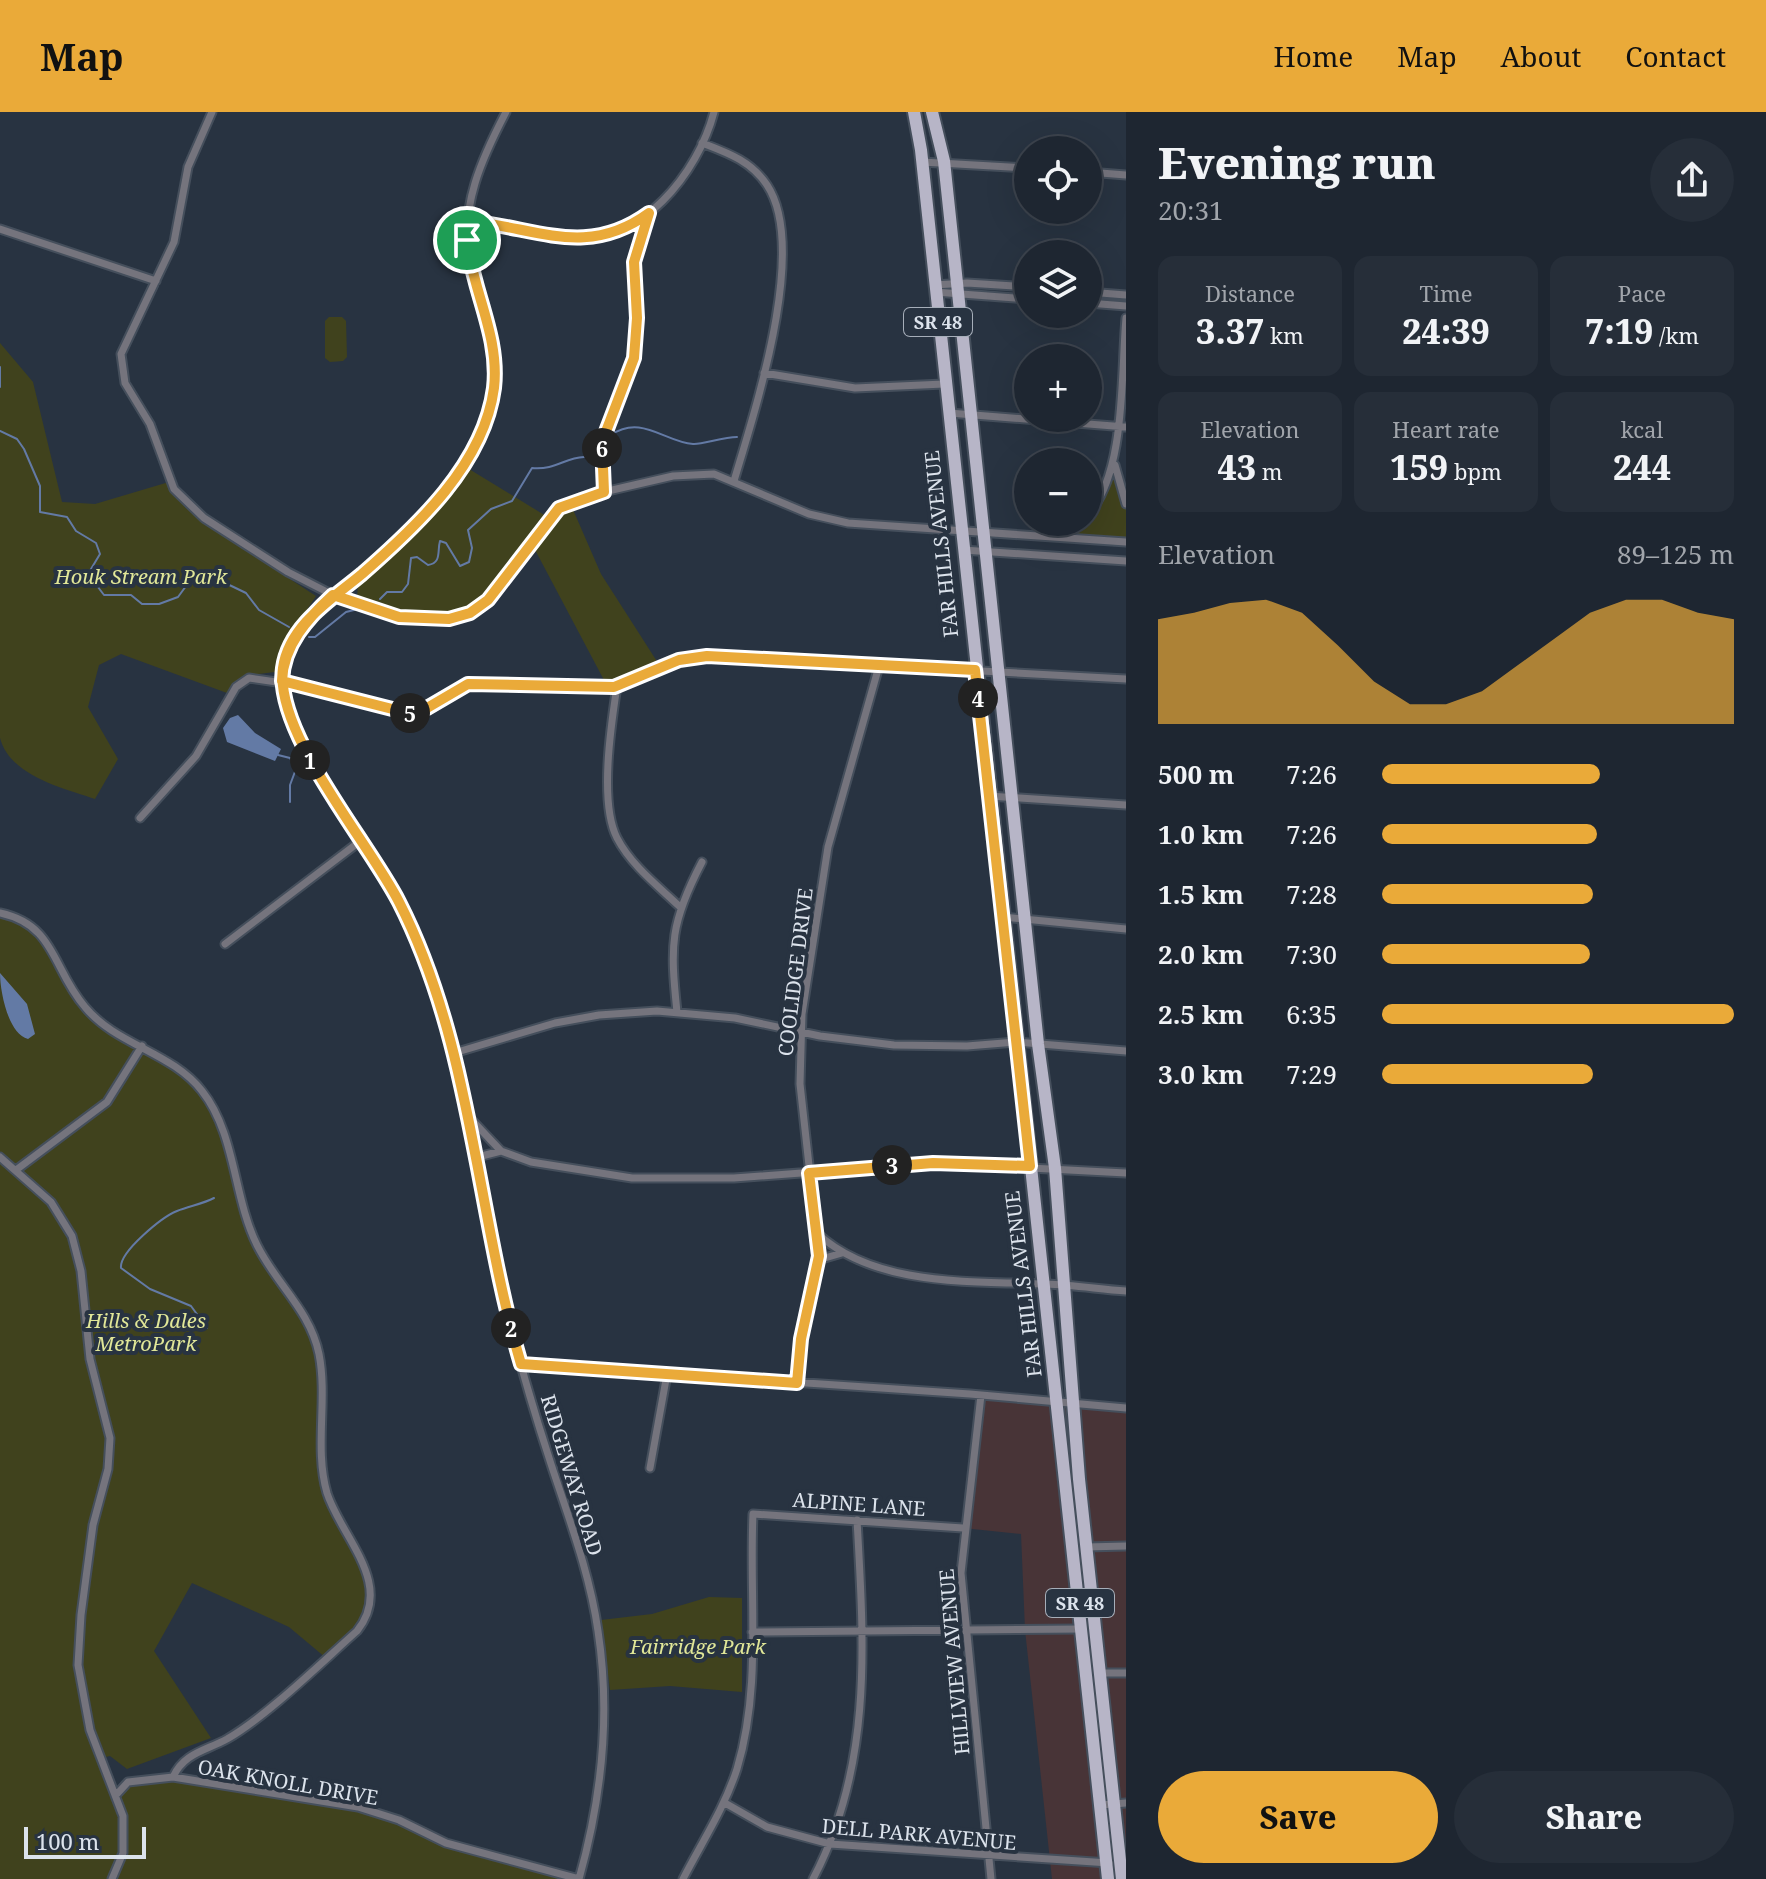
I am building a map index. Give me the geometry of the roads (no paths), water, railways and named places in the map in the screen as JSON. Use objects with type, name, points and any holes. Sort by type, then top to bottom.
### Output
[{"type":"main road","name":"FAR HILLS AVENUE","points":[[914,112],[922,162],[1041,1284],[1057,1402],[1108,1879]]},
{"type":"main road","name":"FAR HILLS AVENUE","points":[[932,112],[944,161],[1038,1044],[1055,1168],[1079,1404],[1086,1547],[1121,1804],[1122,1879]]},
{"type":"street","points":[[212,112],[188,167],[174,242],[124,343],[121,368],[125,383],[155,433],[174,489],[204,518],[288,572],[333,595],[399,617],[449,619],[470,613],[488,600],[559,508],[604,492],[693,473],[714,474],[828,520],[1014,535]]},
{"type":"street","name":"RIDGEWAY ROAD","points":[[506,112],[478,171],[467,221],[468,258],[494,357],[494,387],[485,424],[462,467],[419,519],[333,595],[295,638],[283,665],[282,681],[289,718],[307,756],[363,839],[414,933],[454,1053],[493,1252],[521,1364],[588,1582],[601,1656],[605,1705],[602,1774],[579,1879]]},
{"type":"street","points":[[467,221],[584,240],[624,229],[649,213],[675,186],[702,143],[714,112]]},
{"type":"street","points":[[702,143],[729,153],[753,168],[769,188],[778,211],[779,283],[764,373],[734,481]]},
{"type":"street","points":[[922,162],[1014,167]]},
{"type":"street","points":[[1102,173],[1126,175]]},
{"type":"street","points":[[604,492],[602,442],[634,358],[637,318],[634,262],[649,213]]},
{"type":"street","points":[[0,229],[156,281]]},
{"type":"street","points":[[934,288],[1014,287]]},
{"type":"street","points":[[956,288],[1014,297]]},
{"type":"street","points":[[1102,293],[1126,295]]},
{"type":"street","points":[[1102,304],[1126,306]]},
{"type":"street","points":[[1102,494],[1115,459],[1121,427],[1126,318]]},
{"type":"street","points":[[764,373],[855,388],[944,384]]},
{"type":"street","points":[[947,413],[1121,427]]},
{"type":"street","points":[[1115,459],[1126,504]]},
{"type":"street","points":[[1052,536],[1126,542]]},
{"type":"street","points":[[963,550],[1126,561]]},
{"type":"street","points":[[140,818],[146,815],[196,756],[242,682],[255,677],[408,713],[427,708],[459,687],[480,682],[617,686],[679,660],[707,656],[1126,679]]},
{"type":"street","name":"COOLIDGE DRIVE","points":[[797,1383],[801,1339],[818,1260],[800,1084],[800,1032],[811,939],[828,847],[879,666]]},
{"type":"street","points":[[617,686],[609,783],[613,828],[624,849],[679,906]]},
{"type":"street","points":[[989,796],[1126,805]]},
{"type":"street","points":[[225,944],[363,839]]},
{"type":"street","points":[[677,1012],[673,948],[679,906],[702,862]]},
{"type":"street","points":[[0,913],[17,916],[38,929],[85,1008],[107,1027],[166,1060],[205,1094],[230,1155],[256,1243],[312,1328],[322,1374],[324,1480],[333,1509],[365,1568],[371,1600],[357,1631],[235,1733],[179,1764],[173,1777]]},
{"type":"street","points":[[1003,917],[1126,929]]},
{"type":"street","points":[[454,1053],[569,1020],[628,1012],[677,1012],[734,1018],[800,1032],[894,1045],[967,1046],[1016,1042],[1126,1051]]},
{"type":"street","points":[[16,1170],[107,1102],[142,1046]]},
{"type":"street","points":[[466,1113],[501,1151],[550,1167],[632,1178],[709,1179],[933,1163],[1126,1173]]},
{"type":"street","points":[[474,1158],[501,1151]]},
{"type":"street","points":[[0,1157],[51,1202],[72,1236],[81,1271],[90,1359],[110,1438],[108,1469],[91,1540],[78,1665],[90,1730],[123,1816],[124,1840],[119,1866],[112,1879]]},
{"type":"street","points":[[817,1233],[844,1254]]},
{"type":"street","points":[[818,1260],[833,1253],[844,1254],[919,1275],[1126,1291]]},
{"type":"street","points":[[521,1364],[981,1395],[1126,1408]]},
{"type":"street","points":[[650,1468],[667,1374]]},
{"type":"street","name":"HILLVIEW AVENUE","points":[[981,1395],[963,1528],[961,1573],[991,1879]]},
{"type":"street","name":"ALPINE LANE","points":[[752,1632],[753,1514],[963,1528]]},
{"type":"street","points":[[813,1879],[830,1844],[856,1759],[864,1680],[857,1520]]},
{"type":"street","points":[[1086,1547],[1126,1546]]},
{"type":"street","points":[[683,1879],[725,1803],[749,1717],[752,1632],[1082,1629]]},
{"type":"street","points":[[1101,1673],[1126,1673]]},
{"type":"street","name":"OAK KNOLL DRIVE","points":[[117,1794],[128,1782],[173,1777],[358,1807],[399,1820],[446,1843],[579,1879]]},
{"type":"street","name":"DELL PARK AVENUE","points":[[725,1803],[767,1827],[830,1844],[988,1857],[1120,1863]]},
{"type":"street","points":[[1100,1805],[1121,1804]]},
{"type":"water","points":[[238,715],[255,733],[281,749],[275,761],[227,742],[223,728],[230,718]]},
{"type":"water","points":[[0,973],[27,1004],[35,1034],[28,1039],[10,1021]]},
{"type":"waterway","points":[[0,367],[0,387]]},
{"type":"waterway","points":[[611,435],[633,427],[693,444],[737,437]]},
{"type":"waterway","points":[[0,431],[17,439],[24,449],[40,486],[40,512],[67,517],[76,531],[96,543],[100,554],[88,574],[104,595],[131,595],[142,604],[159,604],[178,597],[189,582],[205,585],[219,580],[246,593],[259,610],[289,627]]},
{"type":"waterway","points":[[380,599],[387,592],[402,592],[408,584],[411,558],[417,557],[428,565],[435,562],[440,541],[446,543],[460,566],[469,562],[472,548],[468,530],[491,509],[512,501],[532,468],[584,457]]},
{"type":"waterway","points":[[309,637],[315,637],[346,612],[358,609]]},
{"type":"waterway","points":[[278,755],[290,758],[296,769],[290,785],[290,802]]},
{"type":"waterway","points":[[207,1328],[191,1306],[150,1289],[121,1268],[127,1253],[162,1220],[177,1211],[214,1198]]},
{"type":"park label","name":"Houk Stream Park","points":[[141,576]]},
{"type":"park label","name":"Hills & Dales MetroPark","points":[[146,1332]]},
{"type":"park label","name":"Fairridge Park","points":[[698,1646]]}]
